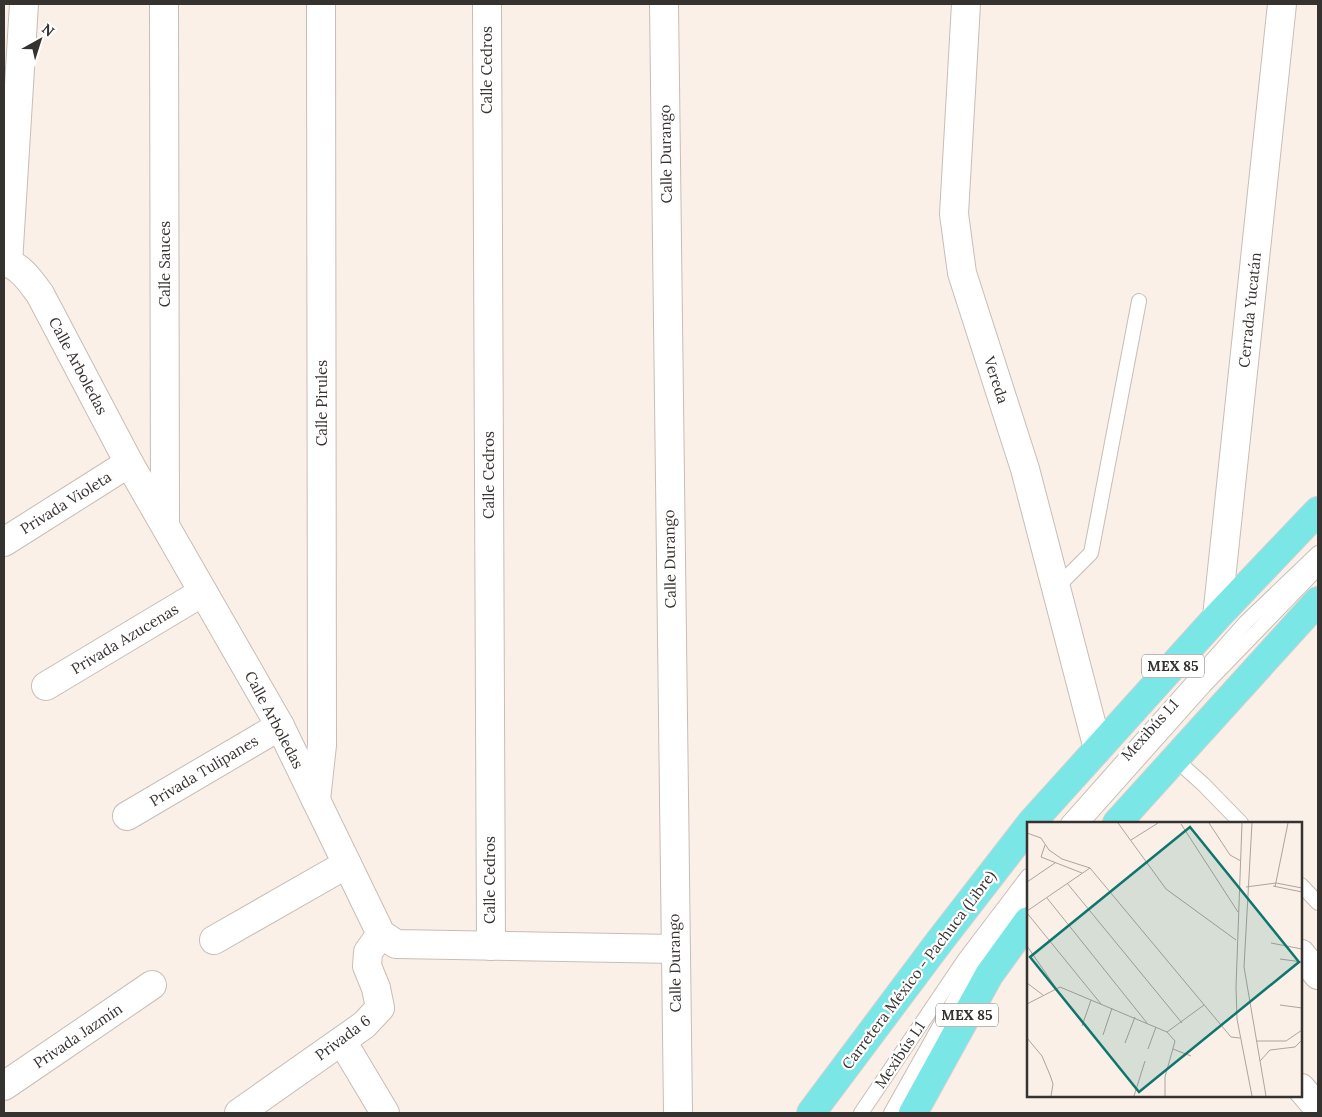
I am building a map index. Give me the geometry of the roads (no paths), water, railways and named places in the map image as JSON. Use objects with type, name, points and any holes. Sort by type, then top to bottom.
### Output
[{"type":"main road","name":"MEX 85","points":[[1033,822],[1217,617],[1318,511]]},
{"type":"main road","points":[[1118,822],[1318,601]]},
{"type":"main road","name":"Carretera México - Pachuca (Libre)","points":[[811,1113],[1027,828]]},
{"type":"main road","name":"MEX 85","points":[[913,1113],[989,975],[1027,922]]},
{"type":"street","points":[[6,262],[24,4]]},
{"type":"street","name":"Calle Sauces","points":[[164,4],[165,524]]},
{"type":"street","name":"Calle Pirules","points":[[316,802],[322,745],[322,4]]},
{"type":"street","name":"Calle Cedros","points":[[487,4],[490,946]]},
{"type":"street","name":"Calle Durango","points":[[664,4],[674,949],[678,1113]]},
{"type":"street","name":"Vereda","points":[[966,4],[954,214],[962,273],[1025,469],[1098,749]]},
{"type":"street","name":"Cerrada Yucatán","points":[[1217,617],[1282,4]]},
{"type":"street","name":"Calle Arboledas","points":[[6,262],[25,274],[40,294],[129,463],[280,726],[381,934]]},
{"type":"street","name":"Privada Violeta","points":[[4,542],[129,463]]},
{"type":"street","name":"Privada Azucenas","points":[[46,686],[204,592]]},
{"type":"street","name":"Privada Tulipanes","points":[[127,816],[280,726]]},
{"type":"street","points":[[214,940],[347,864]]},
{"type":"street","points":[[381,934],[396,944],[674,949]]},
{"type":"street","name":"Privada 6","points":[[239,1113],[364,1025],[380,1008],[376,988],[367,966],[368,952],[381,934]]},
{"type":"street","points":[[1302,955],[1318,975]]},
{"type":"street","name":"Privada Jazmín","points":[[4,1086],[152,985]]},
{"type":"street","points":[[342,1041],[385,1113]]},
{"type":"street","points":[[1302,1089],[1318,1108]]},
{"type":"lane","points":[[1056,588],[1090,553],[1139,301]]},
{"type":"lane","name":"Mexibús L1","points":[[1069,822],[1246,622],[1318,553]]},
{"type":"lane","name":"Mexibús L1","points":[[1083,822],[1204,686],[1318,568]]},
{"type":"lane","points":[[1175,759],[1204,784],[1240,822]]},
{"type":"lane","name":"Mexibús L1","points":[[861,1113],[965,959],[1027,877]]},
{"type":"lane","points":[[1302,886],[1318,903]]},
{"type":"lane","name":"Mexibús L1","points":[[891,1113],[974,965],[1027,894]]}]
